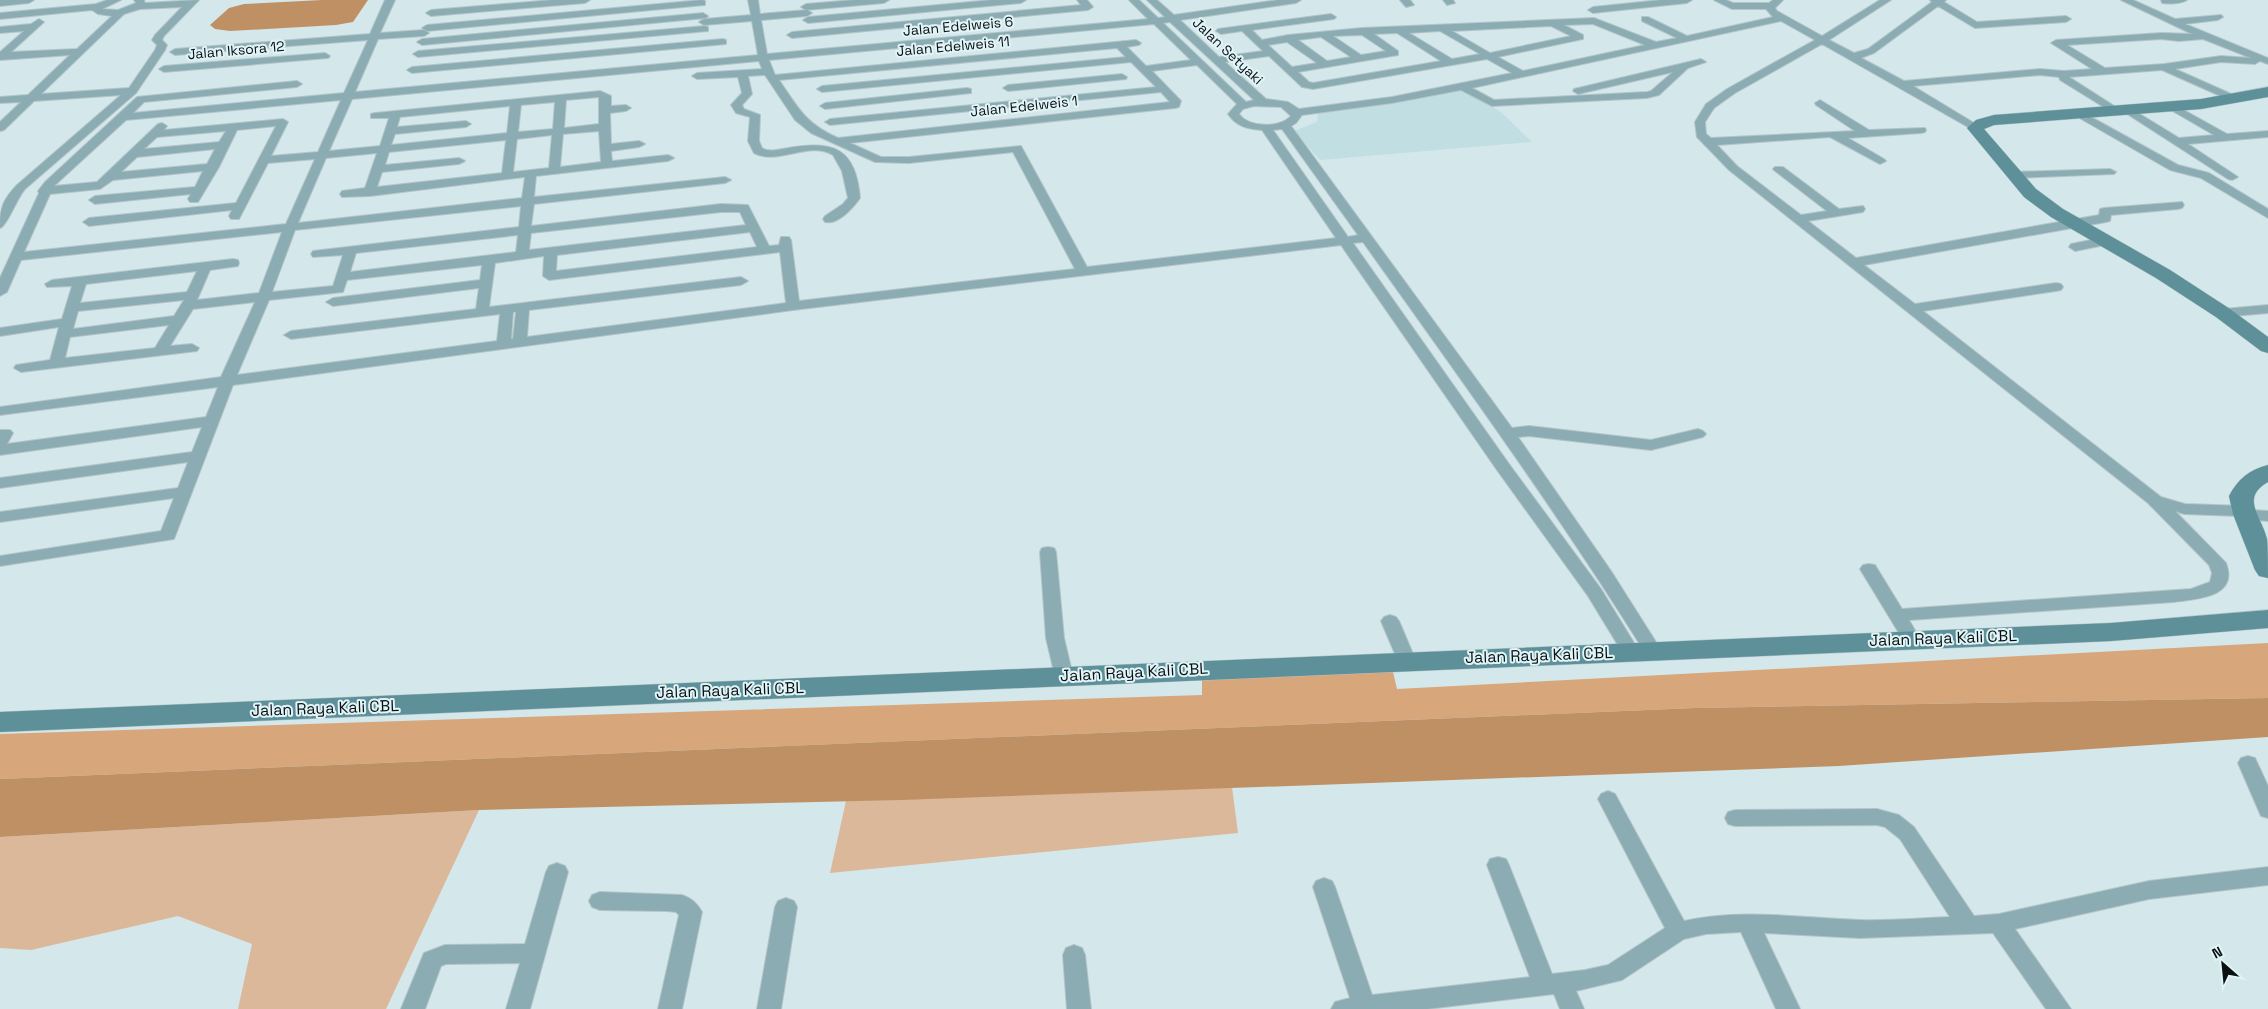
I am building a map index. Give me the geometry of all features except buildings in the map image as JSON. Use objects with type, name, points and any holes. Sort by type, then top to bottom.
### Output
[{"type":"main road","points":[[2268,92],[2234,99],[2173,107],[1994,120],[1982,123],[1975,128],[2030,193],[2074,223],[2163,274],[2223,313],[2268,347]]},
{"type":"main road","points":[[2268,472],[2247,484],[2241,496],[2244,512],[2268,570]]},
{"type":"main road","name":"Jalan Raya Kali CBL","points":[[0,722],[1641,650],[2111,632],[2268,620]]},
{"type":"street","points":[[0,3],[29,0]]},
{"type":"street","points":[[47,68],[115,0]]},
{"type":"street","points":[[0,561],[168,535],[211,421],[264,297],[290,228],[373,38],[391,0],[396,0]]},
{"type":"street","points":[[585,0],[432,10],[411,75],[550,58],[723,42]]},
{"type":"street","points":[[605,0],[614,12],[617,24],[619,71]]},
{"type":"street","points":[[753,0],[763,58],[770,75],[803,122],[835,144],[855,166],[854,198],[847,207],[829,219]]},
{"type":"street","points":[[175,52],[424,34],[617,24],[704,22],[755,18],[884,0]]},
{"type":"street","points":[[806,10],[929,4],[947,6],[962,2],[1021,0]]},
{"type":"street","points":[[792,36],[1088,7],[1082,0]]},
{"type":"street","points":[[1134,0],[1244,105]]},
{"type":"street","name":"Jalan Setyaki","points":[[1152,0],[1262,102]]},
{"type":"street","name":"Jalan Edelweis 6","points":[[347,96],[1156,21],[1296,0]]},
{"type":"street","points":[[1593,10],[1687,0]]},
{"type":"street","points":[[1719,0],[1732,6],[1774,3],[1773,12],[1782,18],[1902,84],[1975,128]]},
{"type":"street","points":[[1886,0],[1817,37],[1730,91],[1710,106],[1700,122],[1699,128],[1707,142],[1733,168],[2155,500],[2218,563],[2221,573],[2220,580],[2214,587],[2204,592],[2174,596],[1896,613]]},
{"type":"street","points":[[2126,0],[2204,36],[2268,61]]},
{"type":"street","points":[[2165,1],[2182,0]]},
{"type":"street","points":[[1853,57],[1871,51],[1938,1],[1976,25],[2066,19]]},
{"type":"street","points":[[0,16],[97,16],[122,11],[138,3],[191,2]]},
{"type":"street","points":[[0,224],[12,197],[21,187],[132,91],[160,50],[162,45],[158,40],[160,35],[191,2]]},
{"type":"street","points":[[424,34],[702,2],[704,44]]},
{"type":"street","points":[[947,6],[978,74]]},
{"type":"street","points":[[806,10],[810,34]]},
{"type":"street","points":[[0,128],[122,11]]},
{"type":"street","points":[[1221,31],[1331,16]]},
{"type":"street","points":[[2174,22],[2218,17]]},
{"type":"street","points":[[1296,113],[1295,120],[1285,125],[1265,127],[1244,123],[1234,117],[1235,110],[1244,105],[1262,102],[1284,105],[1296,113],[1392,100],[1522,75],[1782,18]]},
{"type":"street","points":[[1644,19],[1687,39]]},
{"type":"street","points":[[1260,43],[1323,34],[1480,26],[1498,35],[1550,24],[1594,21],[1656,46]]},
{"type":"street","points":[[418,54],[617,37],[704,22]]},
{"type":"street","points":[[0,30],[36,24],[1,57]]},
{"type":"street","points":[[1244,28],[1306,84],[1313,86],[1451,63],[1580,37],[1550,24]]},
{"type":"street","points":[[2150,28],[2185,27]]},
{"type":"street","points":[[1441,28],[1522,75]]},
{"type":"street","points":[[1398,30],[1451,63]]},
{"type":"street","points":[[1290,70],[1395,53],[1362,31]]},
{"type":"street","points":[[1323,34],[1360,59]]},
{"type":"street","points":[[2103,71],[2056,43],[2161,36],[2180,38],[2204,36]]},
{"type":"street","points":[[1288,38],[1325,64]]},
{"type":"street","points":[[0,42],[18,41]]},
{"type":"street","points":[[550,58],[551,43]]},
{"type":"street","name":"Jalan Edelweis 11","points":[[697,76],[738,72],[742,74],[770,75],[818,73],[1136,43]]},
{"type":"street","name":"Jalan Edelweis 1","points":[[835,144],[1175,105],[1176,101],[1132,60],[1119,44]]},
{"type":"street","points":[[1,57],[76,54]]},
{"type":"street","points":[[1219,62],[1273,55]]},
{"type":"street","name":"Jalan Iksora 12","points":[[164,69],[268,61],[304,71],[325,56]]},
{"type":"street","points":[[1902,84],[2040,72],[2064,74],[2163,67],[2221,59],[2268,61]]},
{"type":"street","points":[[822,90],[1132,60]]},
{"type":"street","points":[[254,88],[268,61]]},
{"type":"street","points":[[1111,62],[1133,92]]},
{"type":"street","points":[[1536,100],[1701,62]]},
{"type":"street","points":[[1147,72],[1202,64]]},
{"type":"street","points":[[206,92],[225,65]]},
{"type":"street","points":[[1463,87],[1492,102],[1651,95],[1684,66]]},
{"type":"street","points":[[2163,67],[2234,99]]},
{"type":"street","points":[[162,96],[180,68]]},
{"type":"street","points":[[0,292],[46,188],[123,117],[138,100],[162,96],[254,88],[304,71]]},
{"type":"street","points":[[165,123],[104,181],[87,227],[186,212],[238,211],[287,112],[304,71]]},
{"type":"street","points":[[1000,72],[1016,104]]},
{"type":"street","points":[[818,73],[835,144]]},
{"type":"street","points":[[742,74],[747,94],[736,105],[740,111],[755,115],[754,147],[756,151],[761,154],[770,154],[819,148],[835,144],[879,160]]},
{"type":"street","points":[[2064,74],[2064,78],[2176,142],[2232,177]]},
{"type":"street","points":[[960,76],[975,108]]},
{"type":"street","points":[[1008,88],[1122,77]]},
{"type":"street","points":[[537,100],[541,79]]},
{"type":"street","points":[[0,113],[27,87]]},
{"type":"street","points":[[830,122],[1164,89]]},
{"type":"street","points":[[0,100],[132,91]]},
{"type":"street","points":[[825,106],[967,91]]},
{"type":"street","points":[[375,116],[603,94],[606,97],[604,127],[607,165]]},
{"type":"street","points":[[154,134],[233,127],[347,96]]},
{"type":"street","points":[[554,171],[561,98]]},
{"type":"street","points":[[1820,102],[1866,133]]},
{"type":"street","points":[[506,176],[516,103]]},
{"type":"street","points":[[997,105],[1007,123]]},
{"type":"street","points":[[458,182],[459,161],[469,107]]},
{"type":"street","points":[[2173,107],[2226,138]]},
{"type":"street","points":[[606,110],[626,108]]},
{"type":"street","points":[[123,117],[287,112]]},
{"type":"street","points":[[370,192],[396,114]]},
{"type":"street","points":[[2080,114],[2174,168],[2203,174],[2268,214]]},
{"type":"street","points":[[391,131],[466,124]]},
{"type":"street","points":[[1285,125],[1508,433],[1606,574],[1634,620],[1641,650]]},
{"type":"street","points":[[186,212],[213,167],[222,145],[233,127]]},
{"type":"street","points":[[263,160],[604,127]]},
{"type":"street","points":[[1265,127],[1615,622],[1641,650]]},
{"type":"street","points":[[1707,142],[1827,133],[1836,135],[1921,130]]},
{"type":"street","points":[[2176,142],[2268,134]]},
{"type":"street","points":[[1836,135],[1880,161]]},
{"type":"street","points":[[606,148],[639,144]]},
{"type":"street","points":[[133,154],[222,145]]},
{"type":"street","points":[[855,166],[879,160],[909,160],[1017,148],[1083,272]]},
{"type":"street","points":[[346,194],[668,158]]},
{"type":"street","points":[[377,169],[459,161]]},
{"type":"street","points":[[46,188],[213,167]]},
{"type":"street","points":[[1779,169],[1836,212]]},
{"type":"street","points":[[2013,175],[2110,172]]},
{"type":"street","points":[[522,255],[531,173]]},
{"type":"street","points":[[16,257],[725,180]]},
{"type":"street","points":[[96,200],[200,190]]},
{"type":"street","points":[[1852,263],[2106,218],[2104,212],[2178,205]]},
{"type":"street","points":[[317,254],[734,207],[744,208],[765,250]]},
{"type":"street","points":[[1800,219],[1859,209]]},
{"type":"street","points":[[72,308],[264,297],[340,283],[522,255],[754,228]]},
{"type":"street","points":[[0,410],[793,306],[1367,238]]},
{"type":"street","points":[[2075,247],[2106,241]]},
{"type":"street","points":[[328,316],[482,311],[523,306],[546,290],[714,270],[785,244],[793,306]]},
{"type":"street","points":[[328,316],[351,250]]},
{"type":"street","points":[[546,290],[551,252]]},
{"type":"street","points":[[482,311],[489,260]]},
{"type":"street","points":[[52,284],[233,263]]},
{"type":"street","points":[[160,351],[190,300],[205,267]]},
{"type":"street","points":[[546,290],[714,270],[741,281]]},
{"type":"street","points":[[56,363],[80,281]]},
{"type":"street","points":[[291,335],[328,316],[487,283]]},
{"type":"street","points":[[1912,309],[2056,287]]},
{"type":"street","points":[[520,342],[523,306]]},
{"type":"street","points":[[504,344],[507,308]]},
{"type":"street","points":[[2223,313],[2268,309]]},
{"type":"street","points":[[0,332],[179,320]]},
{"type":"street","points":[[21,368],[192,348]]},
{"type":"street","points":[[0,450],[211,421]]},
{"type":"street","points":[[1508,433],[1529,431],[1651,446],[1698,434]]},
{"type":"street","points":[[0,483],[198,456]]},
{"type":"street","points":[[0,518],[184,492]]},
{"type":"street","points":[[2155,500],[2184,509],[2244,512],[2268,516]]},
{"type":"street","points":[[1048,552],[1055,630],[1064,676]]},
{"type":"street","points":[[1869,569],[1911,639]]},
{"type":"street","points":[[1582,576],[1606,574]]},
{"type":"street","points":[[1390,621],[1407,660]]},
{"type":"street","points":[[2248,763],[2268,810]]},
{"type":"street","points":[[1608,799],[1678,931]]},
{"type":"street","points":[[1735,818],[1877,817],[1892,821],[1907,833],[1968,926]]},
{"type":"street","points":[[1498,865],[1552,983],[1572,1009]]},
{"type":"street","points":[[518,1009],[557,872]]},
{"type":"street","points":[[1324,887],[1358,1008],[1585,980],[1614,973],[1678,931],[1706,925],[1748,922],[1860,929],[1968,926],[1999,923],[2149,890],[2268,876]]},
{"type":"street","points":[[600,902],[667,902],[682,904],[691,912],[670,1009]]},
{"type":"street","points":[[769,1009],[786,907]]},
{"type":"street","points":[[1748,922],[1788,1009]]},
{"type":"street","points":[[1999,923],[2059,1009]]},
{"type":"street","points":[[413,1009],[432,960],[435,957],[445,954],[534,953]]},
{"type":"street","points":[[1074,955],[1079,1009]]},
{"type":"shaded area","points":[[368,0],[353,22],[336,25],[230,31],[215,29],[210,25],[229,8],[244,4]]},
{"type":"shaded area","points":[[1462,88],[1501,112],[1532,142],[1320,160],[1294,131],[1317,122],[1318,113]]},
{"type":"shaded area","points":[[2268,643],[2268,698],[1694,708],[0,779],[0,734],[1202,695],[1202,672],[1390,659],[1397,689]]},
{"type":"shaded area","points":[[2268,698],[2268,737],[1839,766],[902,800],[479,810],[0,837],[0,779],[1694,708]]},
{"type":"shaded area","points":[[1232,787],[1238,833],[830,873],[846,801]]},
{"type":"shaded area","points":[[479,810],[386,1009],[238,1009],[252,944],[178,916],[31,950],[0,948],[0,837]]}]
